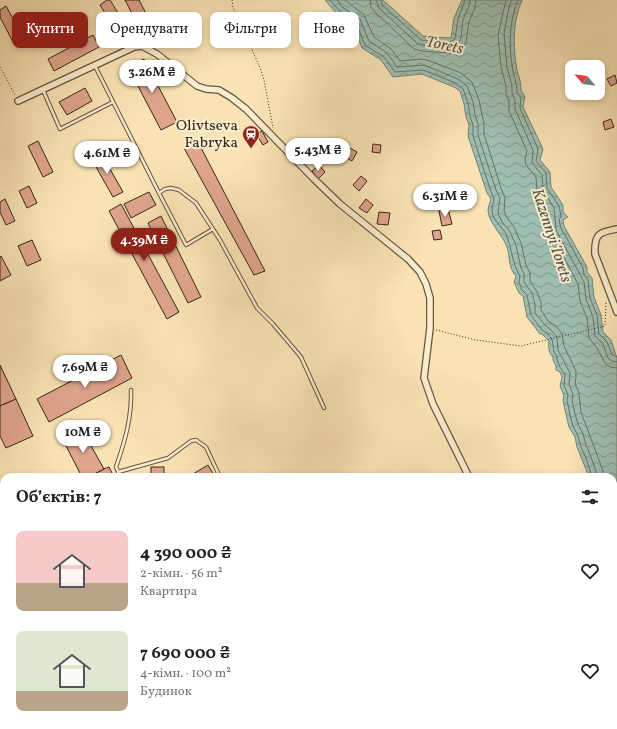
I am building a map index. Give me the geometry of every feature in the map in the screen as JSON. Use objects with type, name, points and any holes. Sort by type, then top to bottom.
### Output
[{"type":"street","points":[[18,101],[134,47],[142,46],[157,54],[197,86],[206,89],[219,90],[227,94],[246,109],[314,179],[352,213],[408,259],[420,272],[426,284],[430,298],[430,328],[424,378],[433,404],[467,473]]},
{"type":"street","points":[[617,229],[604,231],[600,233],[595,240],[595,254],[617,312]]},
{"type":"lane","points":[[94,66],[186,245],[213,229]]},
{"type":"lane","points":[[42,90],[60,129],[113,102]]},
{"type":"lane","points":[[159,193],[165,189],[171,188],[179,190],[196,203],[213,229],[257,308],[273,324],[301,357],[324,408]]},
{"type":"lane","points":[[131,390],[132,406],[125,441],[116,467],[118,472],[168,458],[191,441],[196,440],[206,447],[218,473]]},
{"type":"path","points":[[232,0],[233,7],[264,80],[275,138]]},
{"type":"path","points":[[0,67],[18,101]]},
{"type":"path","points":[[430,328],[476,340],[521,346],[605,326],[607,298],[610,291]]},
{"type":"water","points":[[325,0],[383,0],[423,36],[451,38],[454,18],[462,0],[522,0],[515,24],[514,48],[521,91],[525,96],[523,107],[543,149],[540,160],[550,172],[551,187],[563,205],[563,212],[568,217],[563,220],[564,226],[587,267],[587,272],[592,278],[594,297],[601,315],[603,332],[611,340],[617,358],[617,473],[587,473],[577,447],[575,437],[569,427],[563,400],[564,396],[560,386],[562,377],[560,372],[556,370],[553,357],[549,350],[549,341],[542,334],[540,334],[527,317],[523,296],[519,293],[514,282],[516,276],[510,266],[507,247],[489,216],[488,210],[491,199],[487,193],[468,136],[469,125],[460,91],[454,87],[422,74],[393,77],[381,60],[362,48],[359,40],[359,12],[335,12]]},
{"type":"building","points":[[107,0],[110,0],[117,12],[104,12],[100,5]]},
{"type":"building","points":[[125,0],[139,0],[145,12],[131,12]]},
{"type":"building","points":[[6,6],[12,17],[12,40],[0,17],[0,10]]},
{"type":"building","points":[[93,35],[97,48],[54,71],[48,59],[69,48],[88,48],[88,38]]},
{"type":"building","points":[[144,59],[177,122],[161,130],[128,67]]},
{"type":"building","points":[[615,75],[617,83],[611,86],[607,79]]},
{"type":"building","points":[[85,88],[92,101],[67,115],[59,102]]},
{"type":"building","points":[[611,119],[614,127],[605,130],[603,122]]},
{"type":"building","points":[[262,131],[268,142],[263,145],[256,134]]},
{"type":"building","points":[[197,140],[265,271],[254,275],[184,148]]},
{"type":"building","points":[[38,141],[53,172],[43,177],[28,146]]},
{"type":"building","points":[[330,141],[339,142],[338,150],[330,149]]},
{"type":"building","points":[[373,144],[381,145],[380,153],[372,152]]},
{"type":"building","points":[[348,147],[357,152],[352,161],[343,156]]},
{"type":"building","points":[[101,153],[123,192],[113,197],[91,158]]},
{"type":"building","points":[[319,165],[325,172],[318,179],[312,171]]},
{"type":"building","points":[[361,176],[367,181],[359,191],[353,185]]},
{"type":"building","points":[[29,186],[37,203],[27,208],[19,191]]},
{"type":"building","points":[[149,192],[156,205],[131,218],[124,204]]},
{"type":"building","points":[[5,199],[15,221],[6,225],[0,212],[0,202]]},
{"type":"building","points":[[366,199],[373,205],[367,213],[359,208]]},
{"type":"building","points":[[121,204],[179,312],[167,319],[109,211]]},
{"type":"building","points":[[448,209],[452,224],[442,226],[439,211]]},
{"type":"building","points":[[379,212],[390,213],[388,225],[377,224]]},
{"type":"building","points":[[161,216],[201,297],[188,303],[148,223]]},
{"type":"building","points":[[440,230],[442,239],[434,240],[432,231]]},
{"type":"building","points":[[32,240],[41,260],[27,266],[18,246]]},
{"type":"building","points":[[1,256],[11,275],[0,281],[0,257]]},
{"type":"building","points":[[121,355],[132,378],[49,422],[37,399]]},
{"type":"building","points":[[0,365],[16,399],[0,406]]},
{"type":"building","points":[[16,399],[33,436],[6,448],[0,436],[0,406]]},
{"type":"building","points":[[81,428],[104,469],[96,473],[80,473],[62,438]]},
{"type":"building","points":[[208,465],[213,473],[195,473]]},
{"type":"building","points":[[109,467],[112,473],[96,473]]},
{"type":"building","points":[[151,467],[164,467],[164,473],[151,473]]},
{"type":"place","name":"Olivtseva Fabryka","points":[[251,149]]},
{"type":"water label","name":"Torets","points":[[445,44]]},
{"type":"water label","name":"Kazennyi Torets","points":[[553,235]]}]
